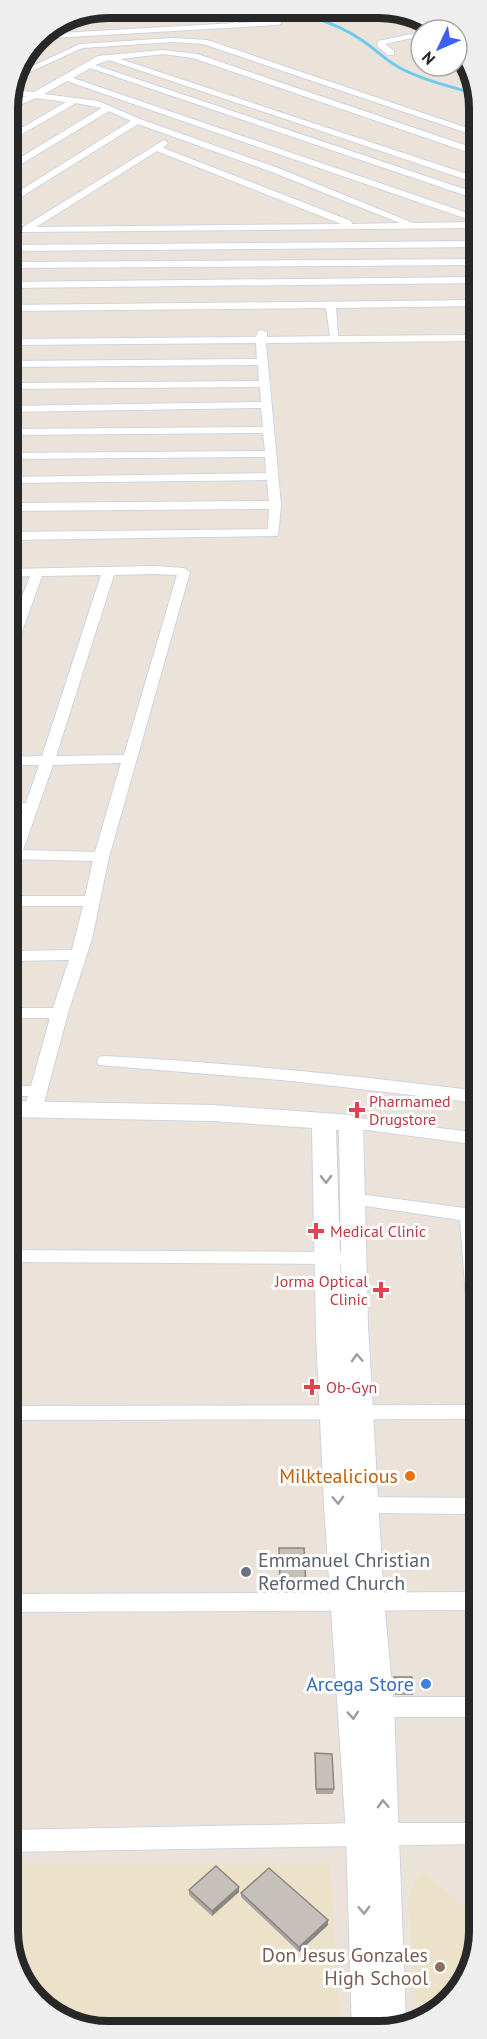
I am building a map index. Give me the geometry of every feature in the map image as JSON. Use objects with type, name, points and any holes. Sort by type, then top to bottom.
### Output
[{"type":"street","points":[[119,31],[186,18],[193,27]]},
{"type":"street","points":[[227,18],[246,25]]},
{"type":"street","points":[[55,36],[278,23]]},
{"type":"street","points":[[157,41],[176,29]]},
{"type":"street","points":[[391,53],[381,44],[409,36]]},
{"type":"street","points":[[25,72],[80,46],[157,41],[204,42],[469,132]]},
{"type":"street","points":[[18,102],[51,87],[106,56],[163,52],[194,56],[469,150]]},
{"type":"street","points":[[106,56],[469,178]]},
{"type":"street","points":[[89,65],[469,194]]},
{"type":"street","points":[[65,78],[469,217]]},
{"type":"street","points":[[20,93],[95,103],[137,121],[354,200],[415,226]]},
{"type":"street","points":[[18,133],[73,101]]},
{"type":"street","points":[[18,164],[109,108]]},
{"type":"street","points":[[18,196],[137,121]]},
{"type":"street","points":[[18,236],[177,134]]},
{"type":"street","points":[[156,148],[357,226]]},
{"type":"street","points":[[18,239],[312,226],[469,225]]},
{"type":"street","points":[[312,226],[311,245],[318,282]]},
{"type":"street","points":[[18,239],[311,245],[469,244]]},
{"type":"street","points":[[18,265],[469,262]]},
{"type":"street","points":[[18,308],[331,305],[364,293],[469,281]]},
{"type":"street","points":[[18,285],[318,282],[364,293],[469,302]]},
{"type":"street","points":[[331,305],[334,334]]},
{"type":"street","points":[[18,334],[370,340],[469,338]]},
{"type":"street","points":[[18,342],[334,334],[370,340]]},
{"type":"street","points":[[18,536],[274,533],[275,505],[261,337]]},
{"type":"street","points":[[18,364],[263,362]]},
{"type":"street","points":[[18,386],[265,384]]},
{"type":"street","points":[[18,409],[267,405]]},
{"type":"street","points":[[18,432],[269,430]]},
{"type":"street","points":[[18,456],[270,454]]},
{"type":"street","points":[[18,480],[273,476]]},
{"type":"street","points":[[18,507],[275,505]]},
{"type":"street","points":[[18,573],[175,570],[184,572],[101,857],[78,956],[36,1100]]},
{"type":"street","points":[[18,838],[32,807],[109,571]]},
{"type":"street","points":[[18,624],[37,574]]},
{"type":"street","points":[[18,761],[129,759]]},
{"type":"street","points":[[18,807],[32,807]]},
{"type":"street","points":[[18,854],[101,857]]},
{"type":"street","points":[[18,901],[91,901]]},
{"type":"street","points":[[18,956],[78,956]]},
{"type":"street","points":[[18,1013],[60,1013]]},
{"type":"street","points":[[105,1061],[234,1069],[469,1096]]},
{"type":"street","points":[[18,1095],[36,1100],[338,1122],[469,1138]]},
{"type":"street","points":[[18,1106],[36,1100]]},
{"type":"street","points":[[338,1122],[352,1198],[341,1258]]},
{"type":"street","points":[[338,1122],[347,1413],[338,1504],[379,1707],[373,1834],[369,2021]]},
{"type":"street","points":[[352,1198],[469,1214]]},
{"type":"street","points":[[18,1256],[341,1258]]},
{"type":"street","points":[[18,1413],[469,1412]]},
{"type":"street","points":[[347,1413],[364,1505],[358,1601],[373,1834],[389,2020]]},
{"type":"street","points":[[364,1505],[469,1506]]},
{"type":"street","points":[[18,1603],[469,1601]]},
{"type":"street","points":[[379,1707],[469,1707]]},
{"type":"street","points":[[18,1841],[469,1834]]},
{"type":"shaded area","points":[[18,1863],[330,1863],[340,2021],[108,2021],[91,2019],[63,2009],[49,1999],[33,1981],[21,1954],[18,1931]]},
{"type":"shaded area","name":"Don Jesus Gonzales High School","points":[[422,1871],[469,1911],[466,1954],[454,1981],[434,2002],[417,2013],[408,1900],[414,1882]]},
{"type":"building","points":[[279,1548],[304,1548],[306,1586],[280,1586]]},
{"type":"building","points":[[394,1677],[412,1677],[413,1690],[395,1690]]},
{"type":"building","points":[[315,1753],[332,1754],[334,1789],[316,1789]]},
{"type":"building","points":[[216,1866],[239,1887],[212,1911],[189,1890]]},
{"type":"building","points":[[269,1868],[328,1920],[299,1947],[241,1893]]},
{"type":"waterway","points":[[312,18],[339,27],[409,73],[467,91]]},
{"type":"place","name":"Pharmamed Drugstore","points":[[357,1110]]},
{"type":"place","name":"Medical Clinic","points":[[316,1231]]},
{"type":"place","name":"Jorma Optical Clinic","points":[[381,1290]]},
{"type":"place","name":"Ob-Gyn","points":[[312,1387]]},
{"type":"place","name":"Milktealicious","points":[[410,1476]]},
{"type":"place","name":"Emmanuel Christian Reformed Church","points":[[246,1572]]},
{"type":"place","name":"Arcega Store","points":[[426,1684]]},
{"type":"place","name":"Don Jesus Gonzales High School","points":[[440,1967]]}]
